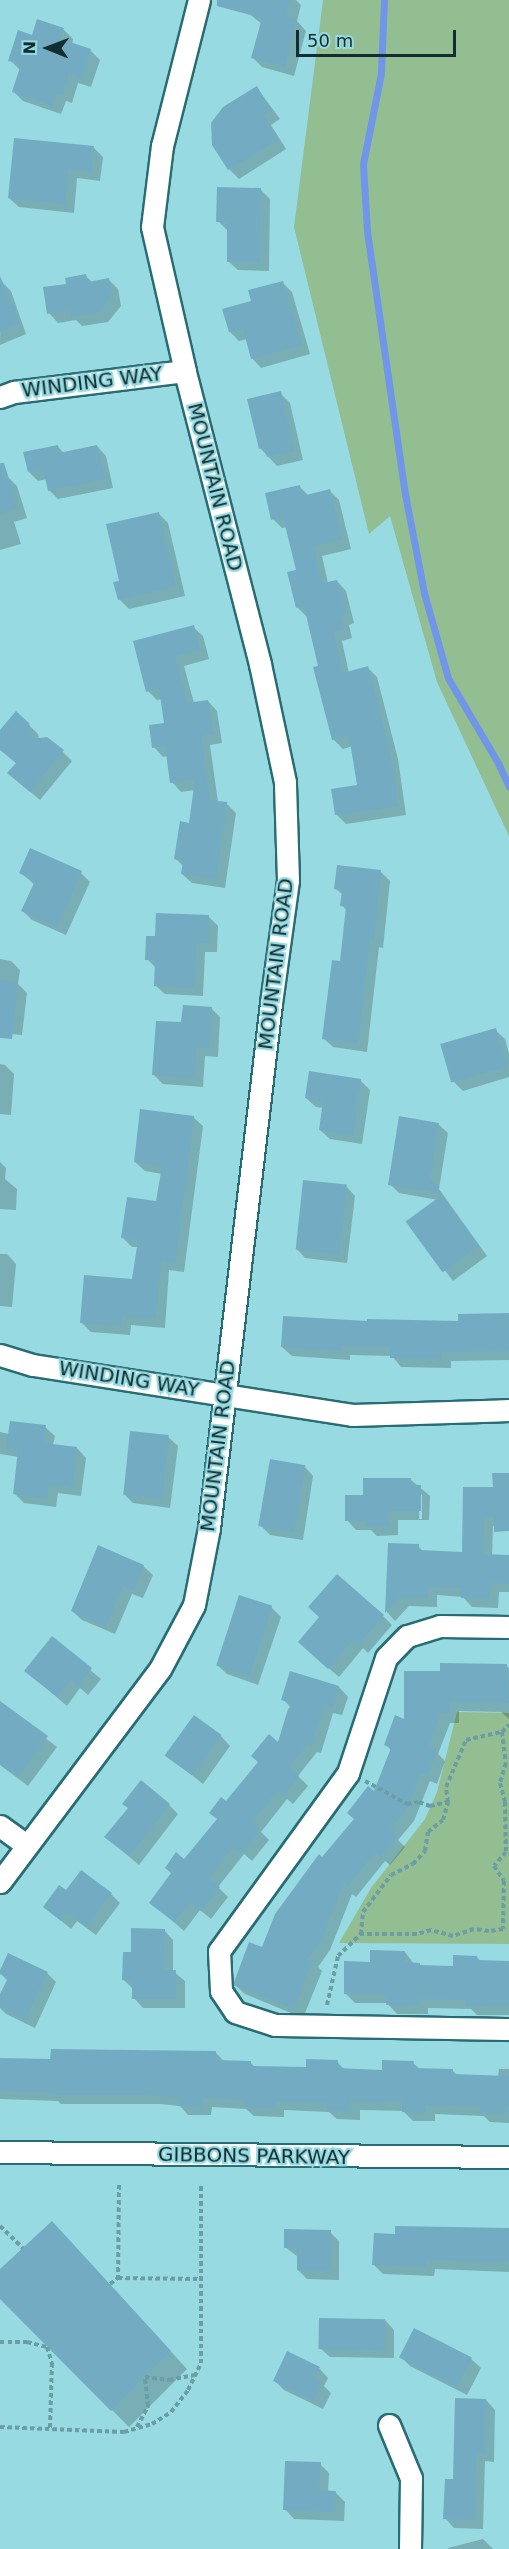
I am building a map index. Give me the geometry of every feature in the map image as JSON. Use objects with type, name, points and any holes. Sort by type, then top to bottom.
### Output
[{"type":"street","name":"MOUNTAIN ROAD","points":[[0,1882],[159,1669],[194,1605],[209,1528],[288,880],[285,782],[260,664],[185,371],[152,227],[162,146],[199,0]]},
{"type":"street","name":"WINDING WAY","points":[[0,396],[14,392],[185,371]]},
{"type":"street","name":"WINDING WAY","points":[[0,1355],[33,1365],[352,1415],[509,1410]]},
{"type":"street","points":[[509,1627],[440,1626],[407,1636],[386,1658],[348,1773],[219,1951],[221,1991],[235,2012],[275,2025],[509,2029]]},
{"type":"street","points":[[0,1826],[26,1845]]},
{"type":"street","name":"GIBBONS PARKWAY","points":[[0,2152],[509,2157]]},
{"type":"street","points":[[389,2425],[411,2478],[410,2549]]},
{"type":"path","points":[[320,2026],[333,1988],[338,1956],[361,1934],[363,1912],[391,1875],[413,1864],[425,1851],[428,1832],[443,1820],[448,1802],[446,1787],[466,1740],[502,1732],[509,1725]]},
{"type":"path","points":[[361,1934],[417,1934],[431,1930],[453,1936],[474,1929],[489,1931],[502,1929],[504,1881],[494,1866],[506,1852],[505,1802],[500,1783],[506,1763],[502,1732]]},
{"type":"path","points":[[348,1773],[407,1803],[419,1802],[430,1806],[448,1802]]},
{"type":"path","points":[[118,2278],[119,2184]]},
{"type":"path","points":[[0,2427],[124,2432],[152,2424],[171,2412],[188,2390],[201,2363],[201,2185]]},
{"type":"path","points":[[0,2226],[22,2248]]},
{"type":"path","points":[[110,2284],[118,2278],[201,2279]]},
{"type":"path","points":[[0,2342],[27,2342],[47,2347],[52,2363],[50,2428]]},
{"type":"path","points":[[137,2428],[148,2406],[145,2378],[169,2380],[195,2375]]},
{"type":"green space","points":[[323,0],[509,0],[509,836],[437,682],[390,516],[369,534],[294,227]]},
{"type":"green space","points":[[457,1712],[509,1713],[509,1944],[339,1943],[371,1888],[425,1819],[437,1792]]},
{"type":"building","points":[[217,0],[291,0],[286,17],[297,20],[285,67],[251,58],[262,18],[217,6]]},
{"type":"building","points":[[37,19],[64,28],[61,39],[91,49],[82,78],[69,74],[63,95],[56,93],[52,106],[12,92],[21,64],[8,61],[18,30],[32,35]]},
{"type":"building","points":[[257,86],[271,110],[262,115],[278,140],[228,170],[212,145],[211,123],[223,107]]},
{"type":"building","points":[[14,138],[94,146],[91,172],[68,169],[65,204],[8,198]]},
{"type":"building","points":[[217,187],[261,188],[260,262],[227,262],[227,222],[216,222]]},
{"type":"building","points":[[86,274],[88,282],[109,278],[112,296],[99,313],[71,317],[70,311],[47,314],[43,287],[66,284],[65,278]]},
{"type":"building","points":[[0,276],[20,323],[0,332]]},
{"type":"building","points":[[283,281],[302,345],[251,359],[243,329],[229,332],[222,309],[251,301],[248,290]]},
{"type":"building","points":[[281,391],[294,451],[267,457],[264,447],[259,449],[247,399]]},
{"type":"building","points":[[58,445],[59,453],[97,445],[105,479],[48,491],[43,469],[28,472],[23,452]]},
{"type":"building","points":[[0,463],[4,463],[18,508],[0,514]]},
{"type":"building","points":[[300,485],[302,496],[330,489],[342,539],[313,546],[322,583],[337,580],[346,614],[340,616],[344,629],[333,632],[343,673],[368,666],[389,749],[398,806],[335,815],[331,789],[357,785],[349,736],[332,740],[313,667],[318,666],[304,606],[296,608],[287,572],[296,570],[283,517],[271,520],[265,493]]},
{"type":"building","points":[[159,512],[176,586],[118,600],[113,582],[119,581],[106,524]]},
{"type":"building","points":[[194,625],[200,650],[175,656],[187,703],[208,700],[213,734],[201,736],[210,800],[227,802],[216,879],[181,874],[183,861],[174,859],[180,821],[189,823],[195,779],[170,783],[165,746],[152,748],[149,725],[164,723],[159,688],[146,692],[133,641]]},
{"type":"building","points":[[16,711],[29,723],[32,739],[47,737],[64,750],[30,792],[7,773],[16,763],[0,750],[0,730]]},
{"type":"building","points":[[30,848],[82,871],[57,927],[21,911],[35,881],[19,873]]},
{"type":"building","points":[[337,865],[381,870],[374,939],[370,939],[358,1043],[322,1039],[332,960],[340,961],[346,907],[340,906],[342,890],[334,889]]},
{"type":"building","points":[[156,913],[209,915],[208,943],[196,943],[194,988],[154,986],[155,960],[145,960],[146,936],[155,936]]},
{"type":"building","points":[[0,980],[18,982],[12,1039],[0,1038]]},
{"type":"building","points":[[183,1005],[212,1007],[209,1048],[196,1048],[194,1078],[152,1075],[156,1021],[181,1022]]},
{"type":"building","points":[[496,1028],[507,1066],[451,1082],[440,1044]]},
{"type":"building","points":[[309,1071],[361,1079],[353,1135],[319,1130],[323,1101],[305,1098]]},
{"type":"building","points":[[140,1109],[194,1116],[175,1263],[161,1261],[156,1319],[122,1316],[121,1326],[80,1323],[84,1275],[132,1279],[138,1240],[121,1238],[127,1197],[156,1201],[162,1166],[134,1162]]},
{"type":"building","points":[[399,1116],[439,1123],[430,1178],[441,1193],[388,1185]]},
{"type":"building","points":[[303,1180],[347,1185],[339,1254],[296,1250]]},
{"type":"building","points":[[442,1195],[479,1246],[443,1272],[406,1221]]},
{"type":"building","points":[[509,1313],[509,1351],[442,1352],[442,1359],[390,1358],[390,1347],[341,1346],[341,1351],[281,1347],[283,1316],[367,1321],[367,1319],[458,1321],[458,1314]]},
{"type":"building","points":[[10,1421],[46,1425],[44,1443],[77,1447],[72,1488],[49,1484],[47,1498],[13,1494],[18,1450],[6,1448]]},
{"type":"building","points":[[130,1431],[169,1435],[162,1499],[123,1495]]},
{"type":"building","points":[[270,1459],[305,1465],[294,1532],[258,1526]]},
{"type":"building","points":[[492,1473],[509,1473],[509,1531],[494,1532],[494,1517],[484,1517],[483,1554],[509,1555],[509,1584],[490,1583],[489,1599],[461,1598],[461,1588],[428,1587],[428,1598],[399,1597],[385,1613],[388,1543],[419,1544],[419,1550],[462,1552],[463,1487],[493,1487]]},
{"type":"building","points":[[363,1478],[411,1478],[410,1485],[421,1485],[421,1511],[389,1511],[389,1526],[366,1527],[366,1521],[345,1521],[345,1495],[363,1495]]},
{"type":"building","points":[[98,1545],[144,1565],[134,1590],[123,1586],[106,1626],[71,1611]]},
{"type":"building","points":[[337,1574],[384,1615],[358,1645],[353,1640],[328,1669],[298,1642],[319,1617],[308,1607]]},
{"type":"building","points":[[239,1595],[272,1606],[249,1676],[216,1665]]},
{"type":"building","points":[[52,1636],[92,1668],[78,1686],[70,1680],[57,1697],[24,1671]]},
{"type":"building","points":[[440,1663],[507,1664],[509,1703],[450,1702],[450,1714],[440,1714],[428,1747],[437,1751],[427,1775],[421,1773],[405,1812],[389,1830],[397,1837],[380,1857],[375,1853],[345,1889],[346,1877],[321,1941],[306,1960],[313,1960],[294,2009],[233,1985],[249,1942],[262,1947],[275,1914],[319,1854],[322,1857],[354,1819],[347,1813],[368,1786],[374,1791],[391,1748],[384,1745],[395,1715],[404,1719],[404,1671],[440,1671]]},
{"type":"building","points":[[290,1671],[339,1686],[333,1707],[324,1704],[311,1745],[307,1744],[289,1767],[299,1776],[283,1796],[277,1791],[252,1822],[260,1829],[242,1853],[234,1846],[209,1878],[220,1887],[201,1911],[190,1902],[174,1922],[149,1903],[171,1873],[165,1868],[176,1852],[184,1859],[217,1819],[209,1813],[221,1797],[226,1801],[258,1762],[251,1756],[269,1734],[278,1742],[288,1709],[293,1704],[281,1700]]},
{"type":"building","points":[[0,1701],[48,1736],[18,1777],[0,1764]]},
{"type":"building","points":[[194,1715],[222,1735],[192,1775],[165,1755]]},
{"type":"building","points":[[141,1780],[170,1804],[129,1856],[104,1837],[128,1808],[122,1804]]},
{"type":"building","points":[[81,1870],[112,1893],[86,1927],[67,1913],[61,1921],[43,1907],[59,1885],[66,1890]]},
{"type":"building","points":[[131,1928],[165,1929],[164,1970],[176,1970],[176,1999],[132,1999],[132,1981],[122,1980],[123,1952],[131,1952]]},
{"type":"building","points":[[370,1950],[405,1951],[405,1962],[420,1963],[420,1965],[453,1966],[453,1955],[477,1956],[477,1960],[509,1961],[509,2005],[466,2007],[466,2000],[419,1999],[419,2006],[386,2005],[387,1995],[344,1994],[344,1961],[370,1962]]},
{"type":"building","points":[[8,1953],[48,1972],[25,2019],[0,2007],[0,1994],[8,1978],[0,1974],[0,1970]]},
{"type":"building","points":[[51,2049],[216,2051],[216,2060],[251,2061],[251,2066],[306,2067],[306,2059],[338,2060],[337,2068],[382,2070],[382,2060],[414,2061],[413,2068],[453,2069],[453,2074],[509,2076],[509,2107],[506,2107],[506,2114],[479,2113],[480,2107],[426,2105],[426,2113],[402,2112],[402,2102],[351,2101],[351,2112],[326,2110],[326,2103],[275,2102],[275,2108],[243,2107],[243,2100],[203,2098],[202,2107],[177,2106],[178,2098],[150,2095],[50,2095],[50,2092],[0,2091],[0,2058],[50,2059]]},
{"type":"building","points":[[52,2221],[171,2351],[111,2411],[0,2299],[0,2269]]},
{"type":"building","points":[[395,2226],[509,2228],[509,2262],[426,2260],[426,2267],[372,2265],[374,2233],[395,2234]]},
{"type":"building","points":[[284,2229],[331,2230],[330,2271],[297,2270],[297,2248],[284,2248]]},
{"type":"building","points":[[319,2318],[385,2319],[384,2350],[318,2349]]},
{"type":"building","points":[[414,2328],[472,2358],[457,2387],[399,2357]]},
{"type":"building","points":[[287,2351],[320,2367],[314,2378],[322,2382],[313,2401],[273,2381]]},
{"type":"building","points":[[455,2398],[486,2399],[485,2453],[476,2453],[474,2520],[443,2519],[445,2479],[453,2479]]},
{"type":"building","points":[[285,2461],[321,2462],[319,2490],[336,2491],[335,2512],[283,2510]]},
{"type":"waterway","points":[[384,0],[381,73],[363,164],[367,231],[405,494],[424,593],[448,678],[498,763],[509,787]]}]
